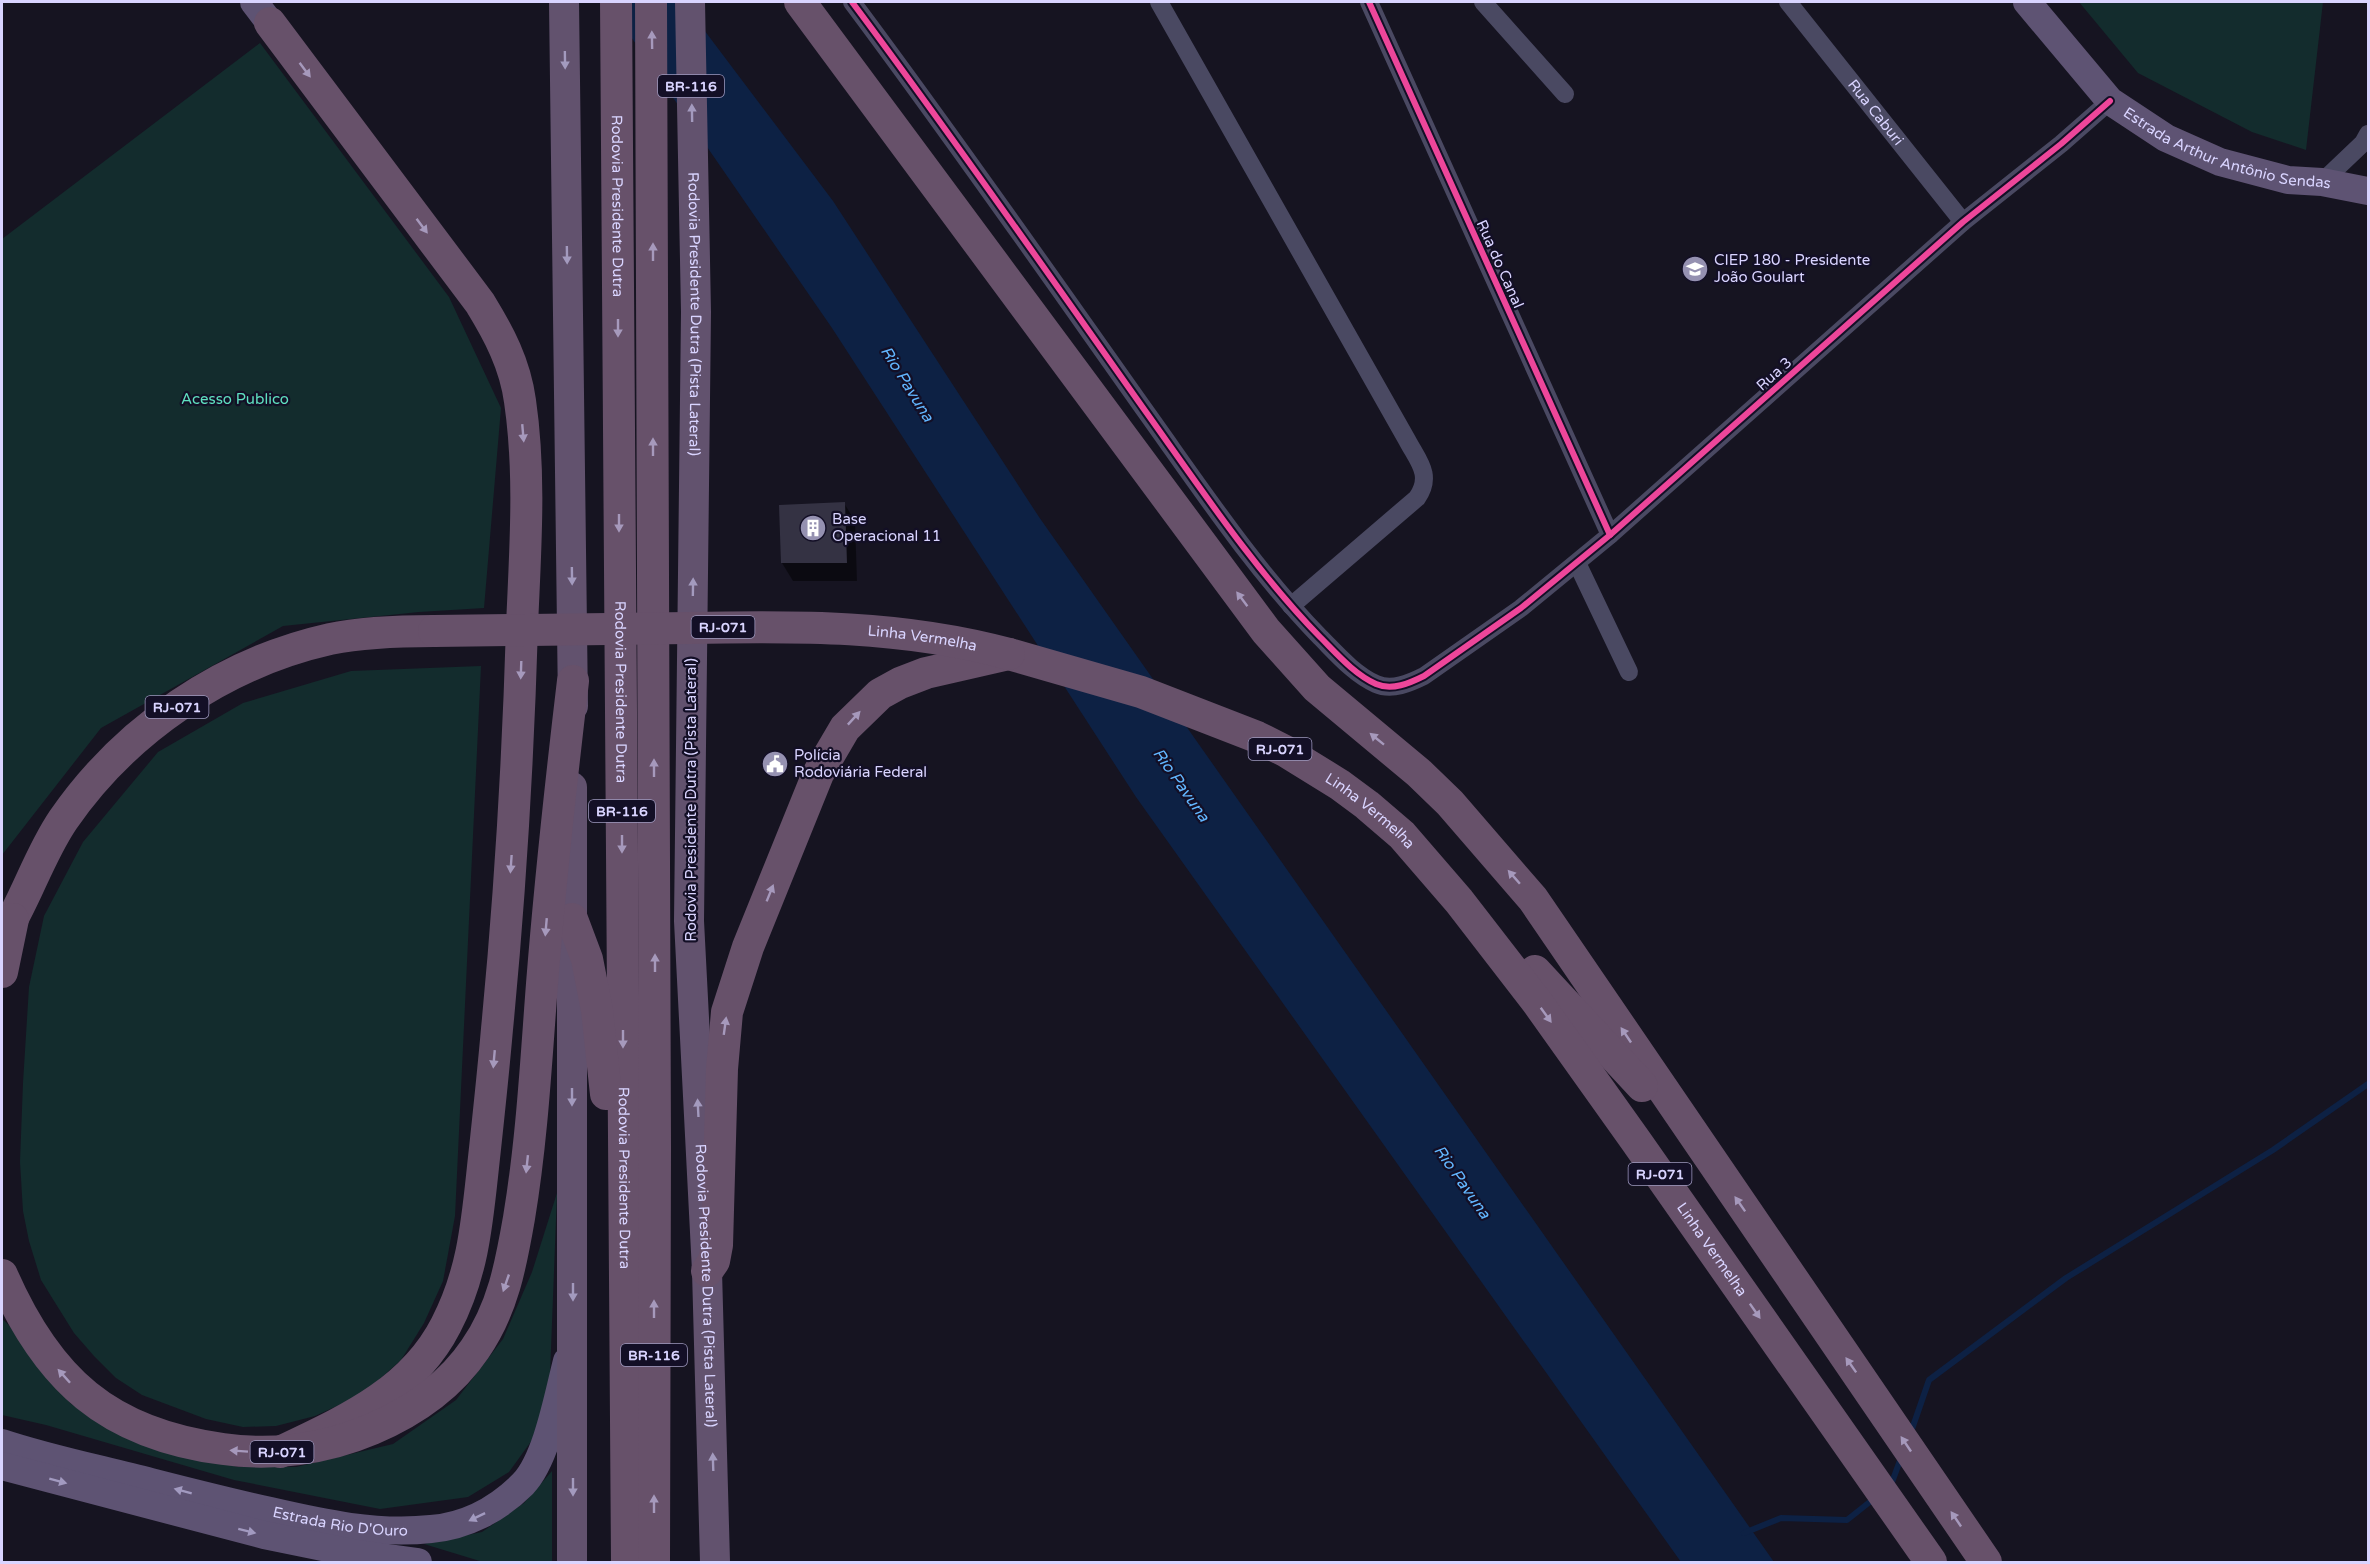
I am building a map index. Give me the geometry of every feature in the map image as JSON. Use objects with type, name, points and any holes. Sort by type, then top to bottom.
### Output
[{"type":"highway","name":"BR-116","points":[[564,2],[573,681],[572,1563]]},
{"type":"highway","name":"Rodovia Presidente Dutra","points":[[616,2],[627,1549]]},
{"type":"highway","name":"Rodovia Presidente Dutra","points":[[651,2],[654,1563]]},
{"type":"highway","name":"Rodovia Presidente Dutra (Pista Lateral)","points":[[690,2],[696,312],[689,921],[707,1271],[715,1563]]},
{"type":"highway","points":[[800,2],[1266,631],[1317,688],[1419,773],[1450,803],[1533,899],[1706,1154]]},
{"type":"highway","points":[[262,12],[480,303],[495,327],[507,352],[520,399],[527,504],[510,895],[491,1097],[471,1260],[458,1299],[444,1329],[419,1363],[390,1392],[355,1416],[280,1452]]},
{"type":"highway","name":"Linha Vermelha","points":[[7,928],[45,850],[75,805],[123,750],[174,709],[239,671],[301,647],[330,639],[367,634],[434,631],[784,626],[853,628],[941,638],[1009,654],[1141,692],[1227,724],[1275,746],[1324,775],[1367,805],[1402,835],[1424,859],[1537,1002],[1931,1563]]},
{"type":"highway","name":"RJ-071","points":[[707,1271],[714,1261],[717,1245],[724,1036],[727,1012],[748,946],[818,774],[845,728],[880,694],[900,682],[953,665],[1009,654]]},
{"type":"highway","name":"RJ-071","points":[[2,1275],[12,1298],[50,1358],[71,1384],[98,1406],[129,1424],[162,1437],[193,1445],[236,1451],[280,1452],[324,1445],[362,1433],[422,1404],[475,1350],[494,1316],[509,1275],[527,1168],[552,855],[573,681]]},
{"type":"highway","points":[[1459,901],[1490,925],[1511,946],[1706,1154]]},
{"type":"highway","points":[[572,920],[587,959],[597,1010],[608,1112],[615,1458],[627,1549]]},
{"type":"highway","name":"RJ-071","points":[[2,972],[7,928]]},
{"type":"highway","name":"RJ-071","points":[[1706,1154],[1986,1563]]},
{"type":"main road","name":"Estrada Arthur Antônio Sendas","points":[[2027,2],[2110,101],[2166,138],[2220,162],[2288,180],[2322,182],[2368,191]]},
{"type":"main road","name":"Estrada Rio D'Ouro","points":[[2,1443],[201,1495],[321,1522],[399,1531],[447,1527],[483,1515],[524,1483],[535,1467],[543,1448],[573,1342]]},
{"type":"main road","name":"Estrada Rio D'Ouro","points":[[2,1466],[264,1535],[352,1553],[418,1563]]},
{"type":"street","name":"Rua 3","points":[[852,2],[963,153],[1187,469],[1291,606],[1347,664],[1377,685],[1395,687],[1408,684],[1449,660],[1521,608],[1610,536],[1963,222],[2061,144],[2110,101]]},
{"type":"street","points":[[1159,2],[1424,472],[1425,481],[1417,498],[1291,606]]},
{"type":"street","name":"Rua do Canal","points":[[1369,2],[1610,536]]},
{"type":"street","points":[[1483,2],[1564,94]]},
{"type":"street","name":"Rua Caburi","points":[[1788,2],[1963,222]]},
{"type":"street","points":[[2322,182],[2367,146]]},
{"type":"street","points":[[1577,563],[1629,672]]},
{"type":"green space","points":[[2079,2],[2323,2],[2306,150],[2252,132],[2138,73]]},
{"type":"green space","name":"Acesso Publico","points":[[260,43],[449,297],[501,408],[484,608],[419,612],[283,626],[101,728],[2,855],[2,239]]},
{"type":"green space","points":[[481,666],[455,1216],[443,1281],[424,1323],[401,1360],[363,1394],[315,1416],[276,1426],[243,1427],[206,1419],[142,1395],[116,1378],[74,1333],[41,1280],[29,1241],[23,1211],[20,1162],[23,1083],[29,987],[44,916],[83,842],[158,752],[243,703],[351,671]]},
{"type":"green space","points":[[557,1193],[550,1375],[535,1436],[509,1472],[468,1497],[380,1509],[234,1480],[46,1425],[2,1415],[2,1319],[71,1404],[145,1443],[238,1467],[296,1467],[393,1444],[456,1400],[503,1339],[532,1272]]},
{"type":"green space","points":[[552,1471],[552,1562],[483,1562],[424,1544],[482,1532],[524,1503]]},
{"type":"water","name":"Rio Pavuna","points":[[607,2],[683,2],[833,201],[1039,517],[1774,1562],[1681,1562],[1136,797],[832,328]]},
{"type":"building","name":"Base Operacional 11","points":[[845,502],[847,563],[781,563],[779,505]]},
{"type":"waterway","points":[[1911,1432],[1929,1380],[2066,1278],[2273,1150],[2368,1084]]},
{"type":"waterway","points":[[1891,1485],[1902,1455]]},
{"type":"waterway","points":[[1744,1533],[1781,1518],[1847,1520],[1876,1497]]},
{"type":"cycle path","points":[[852,2],[1250,556],[1296,611],[1346,663],[1368,680],[1388,687],[1424,676],[1521,608],[1610,535],[1963,222],[2061,144],[2110,101]]},
{"type":"cycle path","points":[[1369,2],[1610,535]]},
{"type":"place","name":"CIEP 180 - Presidente João Goulart","points":[[1695,269]]},
{"type":"place","name":"Base Operacional 11","points":[[813,528]]},
{"type":"place","name":"Polícia Rodoviária Federal","points":[[775,764]]}]
